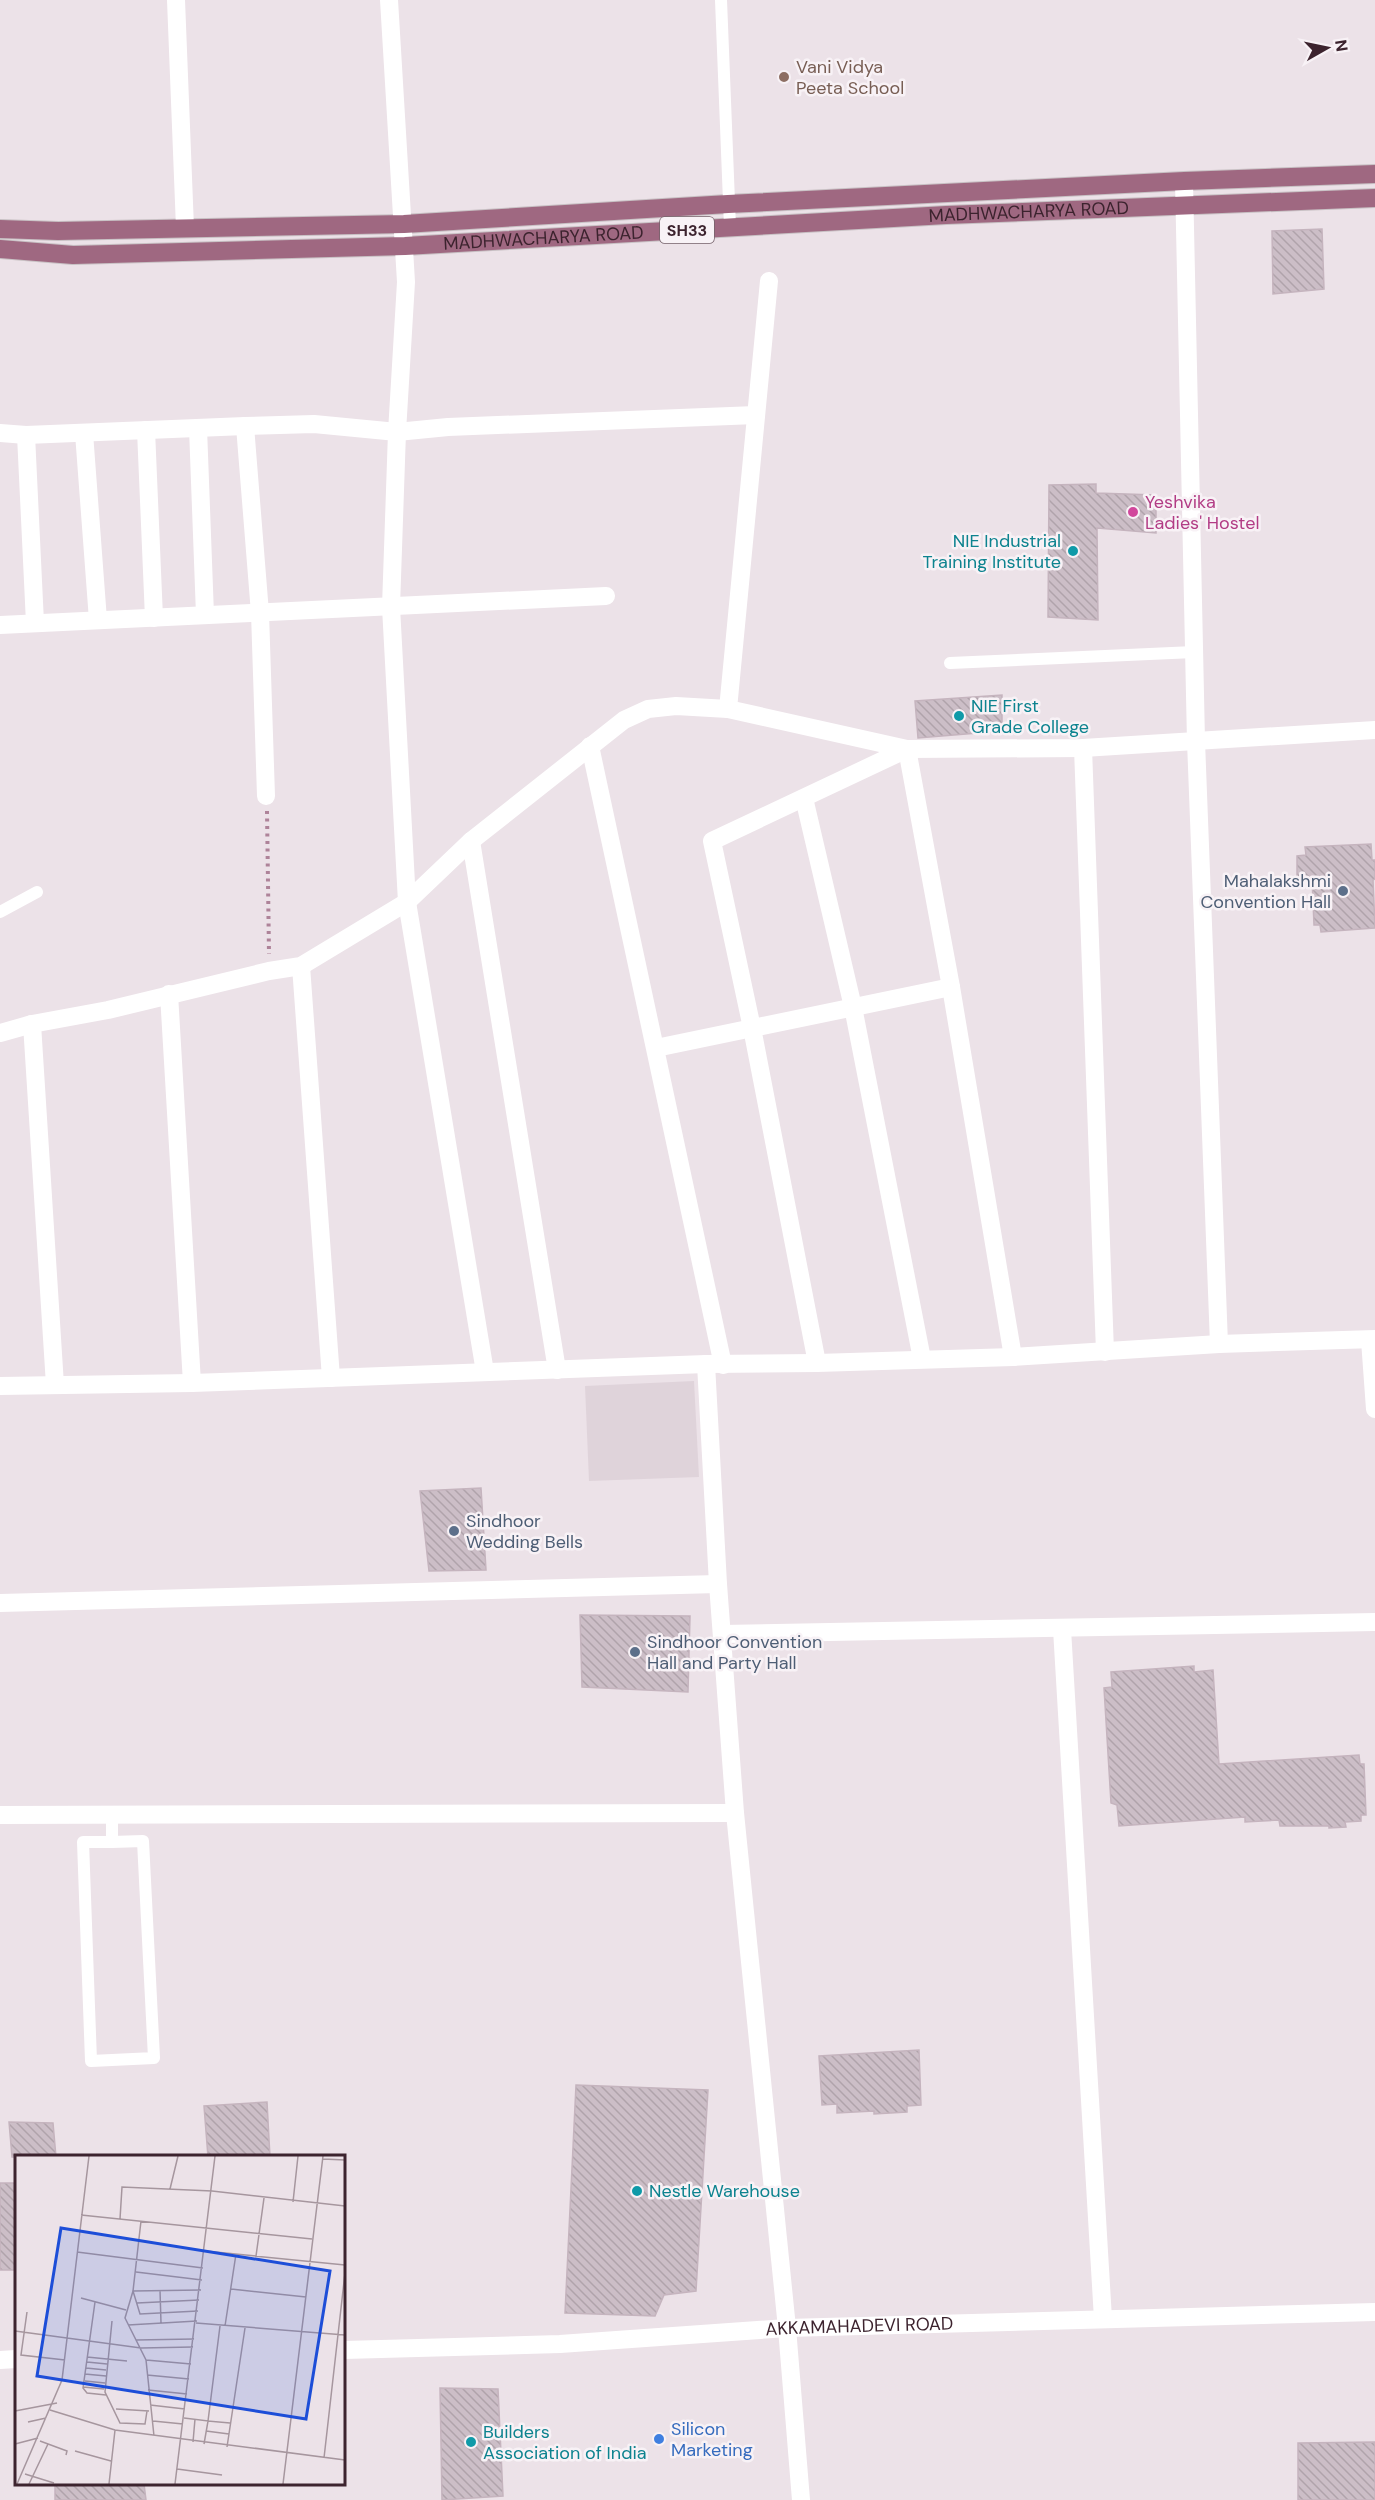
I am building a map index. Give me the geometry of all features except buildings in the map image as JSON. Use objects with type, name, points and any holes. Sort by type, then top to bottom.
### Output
[{"type":"main road","name":"MADHWACHARYA ROAD","points":[[0,229],[58,231],[404,224],[728,204],[1184,181],[1375,174]]},
{"type":"main road","name":"MADHWACHARYA ROAD","points":[[0,249],[73,255],[405,246],[946,215],[1375,198]]},
{"type":"street","points":[[176,0],[185,228]]},
{"type":"street","points":[[389,0],[406,282],[397,432],[391,607],[407,902],[485,1372]]},
{"type":"street","points":[[1184,181],[1182,206],[1196,741],[1219,1344]]},
{"type":"street","points":[[728,709],[769,281]]},
{"type":"street","points":[[0,433],[26,435],[314,424],[397,432],[448,427],[756,415]]},
{"type":"street","points":[[244,426],[260,613],[266,796]]},
{"type":"street","points":[[198,428],[205,615]]},
{"type":"street","points":[[146,430],[154,618]]},
{"type":"street","points":[[84,433],[98,621]]},
{"type":"street","points":[[26,435],[35,623]]},
{"type":"street","points":[[0,625],[606,596]]},
{"type":"street","points":[[0,1033],[33,1024],[108,1010],[269,971],[301,966],[407,902],[471,842],[590,746],[624,720],[648,708],[676,706],[728,709],[907,749],[1083,748],[1375,730]]},
{"type":"street","points":[[590,746],[656,1048],[714,1364],[718,1584],[735,1813],[787,2328],[801,2500]]},
{"type":"street","points":[[1083,748],[1105,1352]]},
{"type":"street","points":[[817,1364],[752,1028],[712,841],[907,749]]},
{"type":"street","points":[[907,749],[951,987],[1013,1357]]},
{"type":"street","points":[[804,798],[853,1007],[922,1359]]},
{"type":"street","points":[[471,842],[557,1370]]},
{"type":"street","points":[[301,966],[331,1378]]},
{"type":"street","points":[[656,1048],[951,987]]},
{"type":"street","points":[[169,994],[192,1383]]},
{"type":"street","points":[[33,1024],[55,1385]]},
{"type":"street","points":[[0,1386],[192,1383],[714,1364],[817,1364],[1013,1357],[1219,1344],[1372,1340],[1375,1409]]},
{"type":"street","points":[[0,1603],[718,1584]]},
{"type":"street","points":[[722,1634],[1375,1622]]},
{"type":"street","points":[[1062,1629],[1103,2319]]},
{"type":"street","points":[[0,1815],[735,1813]]},
{"type":"street","name":"AKKAMAHADEVI ROAD","points":[[345,2350],[560,2344],[787,2328],[1375,2312]]},
{"type":"street","points":[[0,2360],[15,2359]]},
{"type":"lane","points":[[721,0],[730,228]]},
{"type":"lane","points":[[950,663],[1194,652]]},
{"type":"lane","points":[[0,912],[38,892]]},
{"type":"lane","points":[[112,1815],[112,1842]]},
{"type":"lane","points":[[143,1841],[154,2058],[91,2061],[83,1842],[112,1842],[143,1841]]},
{"type":"path","points":[[266,796],[269,971]]},
{"type":"shaded area","points":[[694,1381],[699,1477],[589,1481],[585,1386]]},
{"type":"place","name":"Vani Vidya Peeta School","points":[[784,77]]},
{"type":"place","name":"Yeshvika Ladies' Hostel","points":[[1133,512]]},
{"type":"place","name":"NIE Industrial Training Institute","points":[[1073,551]]},
{"type":"place","name":"NIE First Grade College","points":[[959,716]]},
{"type":"place","name":"Mahalakshmi Convention Hall","points":[[1343,891]]},
{"type":"place","name":"Sindhoor Wedding Bells","points":[[454,1531]]},
{"type":"place","name":"Sindhoor Convention Hall and Party Hall","points":[[635,1652]]},
{"type":"place","name":"Nestle Warehouse","points":[[637,2191]]},
{"type":"place","name":"Silicon Marketing","points":[[659,2439]]},
{"type":"place","name":"Builders Association of India","points":[[471,2442]]}]
